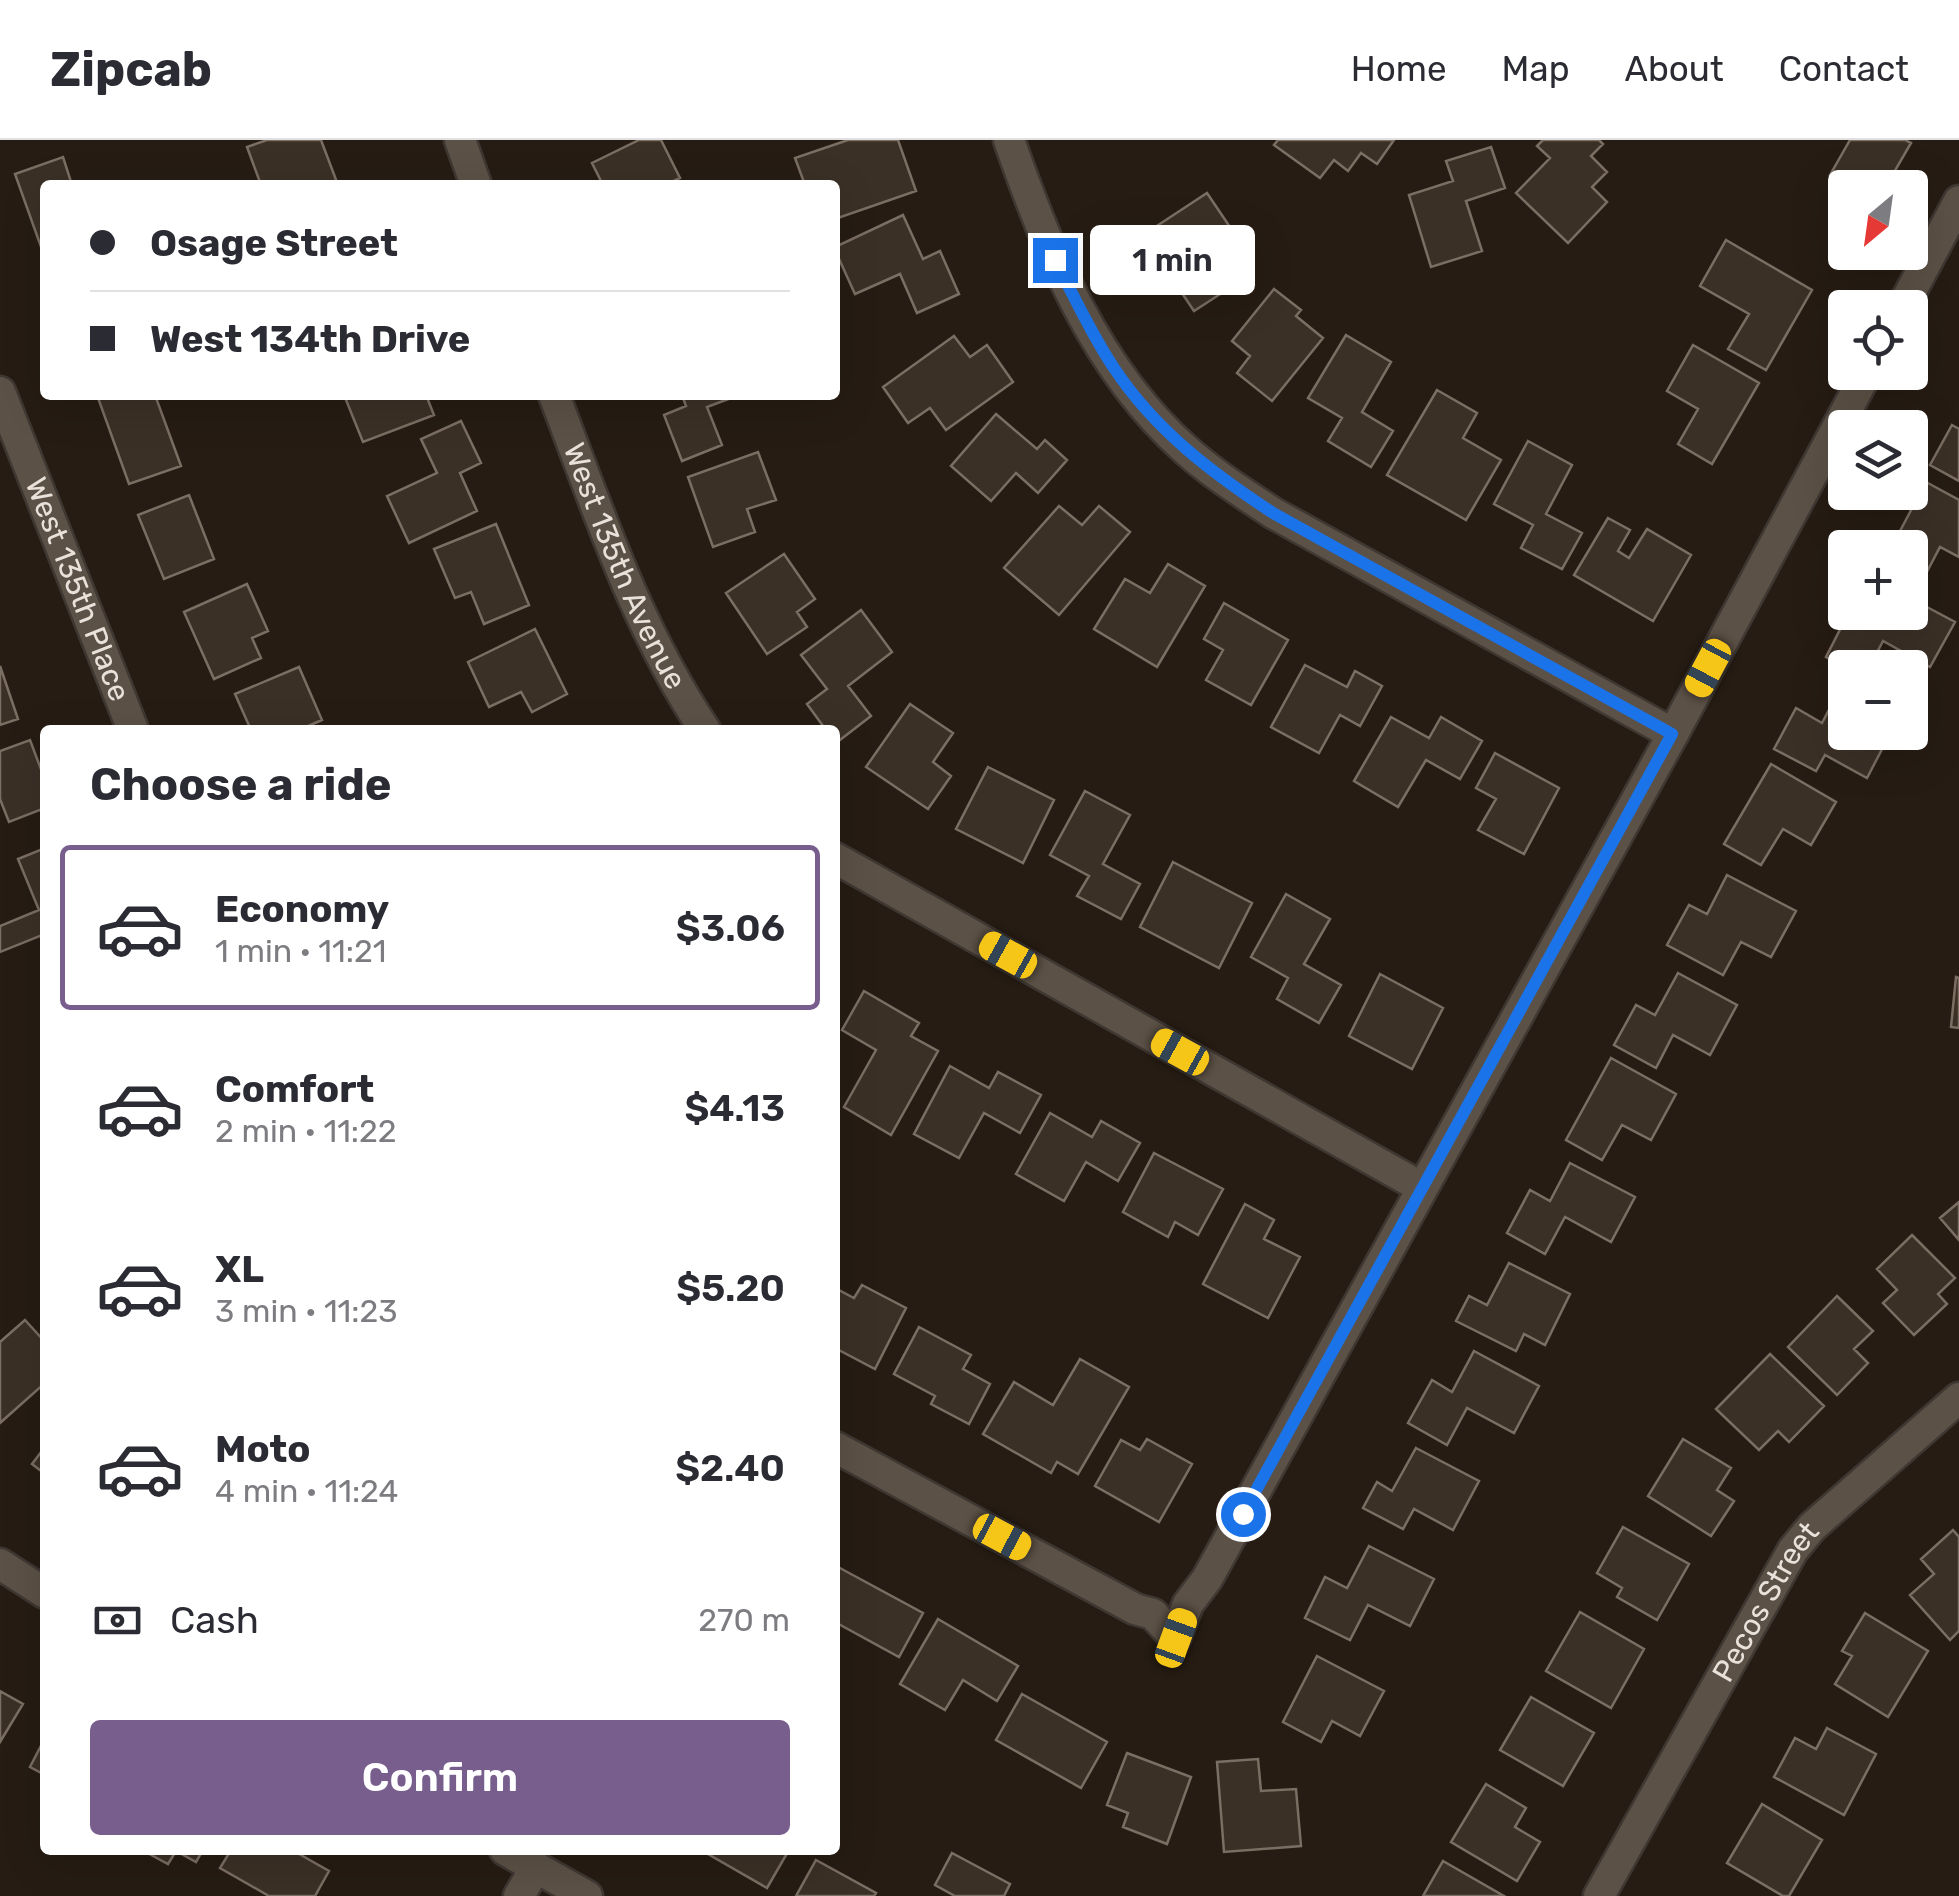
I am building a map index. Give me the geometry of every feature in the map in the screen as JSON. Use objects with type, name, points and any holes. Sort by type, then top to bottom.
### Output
[{"type":"street","points":[[460,140],[474,180]]},
{"type":"street","points":[[1009,140],[1043,232],[1086,320],[1115,370],[1184,449],[1273,513],[1672,734]]},
{"type":"street","points":[[1912,290],[1959,201]]},
{"type":"street","points":[[840,1451],[1152,1614],[1176,1638],[1188,1604],[1207,1579],[1857,390]]},
{"type":"street","name":"West 135th Place","points":[[0,392],[131,725]]},
{"type":"street","name":"West 135th Avenue","points":[[556,400],[622,574],[656,650],[701,725]]},
{"type":"street","points":[[840,861],[1421,1187]]},
{"type":"street","name":"Pecos Street","points":[[1599,1896],[1793,1550],[1812,1527],[1959,1398]]},
{"type":"street","points":[[0,1564],[40,1590]]},
{"type":"street","points":[[514,1855],[586,1896]]},
{"type":"street","points":[[519,1896],[536,1867]]},
{"type":"building","points":[[267,140],[321,140],[336,180],[259,180],[247,147]]},
{"type":"building","points":[[639,140],[661,140],[680,178],[600,180],[592,163]]},
{"type":"building","points":[[848,140],[898,140],[916,191],[840,217],[840,180],[803,180],[795,158]]},
{"type":"building","points":[[1278,140],[1394,140],[1377,164],[1361,153],[1348,171],[1334,160],[1320,178],[1274,145]]},
{"type":"building","points":[[1543,140],[1599,140],[1603,144],[1591,156],[1607,172],[1592,187],[1607,202],[1568,243],[1516,193],[1550,158],[1537,146]]},
{"type":"building","points":[[1850,140],[1911,143],[1895,170],[1833,170]]},
{"type":"building","points":[[1491,147],[1505,188],[1466,201],[1482,251],[1431,267],[1409,195],[1453,181],[1446,161]]},
{"type":"building","points":[[63,157],[70,180],[40,180],[40,244],[15,174]]},
{"type":"building","points":[[1207,193],[1236,236],[1206,256],[1228,289],[1194,311],[1143,235]]},
{"type":"building","points":[[903,215],[923,259],[940,251],[959,294],[917,313],[900,274],[855,294],[840,261],[840,245]]},
{"type":"building","points":[[1726,240],[1812,290],[1766,370],[1728,349],[1749,314],[1700,286]]},
{"type":"building","points":[[1274,289],[1301,310],[1296,316],[1323,338],[1272,401],[1237,373],[1250,356],[1232,341]]},
{"type":"building","points":[[1346,335],[1391,362],[1362,412],[1393,431],[1371,467],[1328,441],[1342,418],[1308,398]]},
{"type":"building","points":[[954,336],[970,357],[987,345],[1013,382],[946,430],[930,408],[908,423],[883,387]]},
{"type":"building","points":[[1693,345],[1759,383],[1712,464],[1678,444],[1698,409],[1667,391]]},
{"type":"building","points":[[1437,390],[1477,413],[1463,438],[1501,460],[1466,520],[1387,475]]},
{"type":"building","points":[[99,400],[157,400],[181,466],[129,484]]},
{"type":"building","points":[[346,400],[428,400],[434,415],[363,442]]},
{"type":"building","points":[[684,400],[726,400],[707,407],[722,445],[682,461],[664,415],[686,406]]},
{"type":"building","points":[[996,414],[1037,449],[1045,440],[1067,460],[1038,493],[1016,473],[991,501],[951,466]]},
{"type":"building","points":[[461,421],[481,463],[460,473],[477,511],[409,543],[387,496],[437,473],[421,439]]},
{"type":"building","points":[[1952,425],[1959,429],[1959,481],[1930,465]]},
{"type":"building","points":[[1528,441],[1572,465],[1546,514],[1582,533],[1562,569],[1521,548],[1533,525],[1494,504]]},
{"type":"building","points":[[758,452],[776,500],[747,509],[755,532],[713,547],[688,477]]},
{"type":"building","points":[[1928,483],[1959,500],[1959,557],[1940,547],[1928,570],[1928,530],[1901,530],[1911,510],[1928,510]]},
{"type":"building","points":[[189,495],[214,559],[164,579],[138,515]]},
{"type":"building","points":[[1059,506],[1082,525],[1099,506],[1130,532],[1059,615],[1004,568]]},
{"type":"building","points":[[1608,518],[1630,530],[1618,551],[1629,558],[1647,529],[1691,555],[1653,621],[1574,575]]},
{"type":"building","points":[[496,524],[529,605],[484,624],[471,592],[455,598],[434,549]]},
{"type":"building","points":[[784,554],[815,599],[797,612],[807,627],[767,654],[726,593]]},
{"type":"building","points":[[1168,564],[1205,586],[1157,667],[1094,629],[1125,579],[1150,593]]},
{"type":"building","points":[[247,584],[268,631],[252,638],[261,658],[214,679],[184,612]]},
{"type":"building","points":[[1224,603],[1288,640],[1251,705],[1206,680],[1223,650],[1204,639]]},
{"type":"building","points":[[1928,608],[1955,622],[1930,667],[1928,650],[1899,650],[1883,641],[1878,650],[1830,650],[1840,630],[1928,630]]},
{"type":"building","points":[[861,610],[892,652],[848,686],[871,716],[840,740],[840,725],[822,725],[807,704],[827,689],[801,655]]},
{"type":"building","points":[[535,629],[567,694],[532,712],[521,692],[489,707],[468,662]]},
{"type":"building","points":[[1305,665],[1347,687],[1355,671],[1382,686],[1360,726],[1340,715],[1319,753],[1271,727]]},
{"type":"building","points":[[0,666],[18,719],[0,725]]},
{"type":"building","points":[[299,667],[322,720],[310,725],[249,725],[235,694]]},
{"type":"building","points":[[910,704],[953,733],[933,762],[951,776],[928,809],[866,767]]},
{"type":"building","points":[[1796,708],[1822,723],[1828,712],[1828,750],[1882,750],[1867,778],[1825,755],[1816,771],[1774,749]]},
{"type":"building","points":[[1391,717],[1429,738],[1441,717],[1482,741],[1460,779],[1426,760],[1398,807],[1354,781]]},
{"type":"building","points":[[30,740],[40,767],[40,810],[9,822],[0,799],[0,751]]},
{"type":"building","points":[[1495,753],[1559,788],[1524,854],[1478,830],[1496,799],[1476,788]]},
{"type":"building","points":[[1771,764],[1836,802],[1811,845],[1783,829],[1761,865],[1724,844]]},
{"type":"building","points":[[988,767],[1054,800],[1023,863],[956,829]]},
{"type":"building","points":[[1085,791],[1130,815],[1103,864],[1140,884],[1121,919],[1077,896],[1089,876],[1050,855]]},
{"type":"building","points":[[40,850],[40,936],[0,952],[0,926],[39,910],[18,859]]},
{"type":"building","points":[[1173,862],[1252,903],[1219,968],[1140,927]]},
{"type":"building","points":[[1727,875],[1796,911],[1771,957],[1741,942],[1723,975],[1667,945],[1689,905],[1707,914]]},
{"type":"building","points":[[1286,894],[1330,919],[1304,964],[1341,985],[1319,1023],[1277,999],[1288,978],[1251,957]]},
{"type":"building","points":[[1678,973],[1737,1005],[1710,1055],[1673,1035],[1656,1068],[1614,1045],[1636,1005],[1655,1015]]},
{"type":"building","points":[[1380,974],[1443,1008],[1412,1069],[1349,1036]]},
{"type":"building","points":[[1956,977],[1959,978],[1959,1028],[1951,1027]]},
{"type":"building","points":[[864,991],[919,1023],[911,1036],[938,1051],[891,1135],[844,1107],[876,1050],[842,1030]]},
{"type":"building","points":[[1611,1058],[1676,1094],[1651,1140],[1622,1125],[1602,1160],[1566,1140]]},
{"type":"building","points":[[950,1066],[989,1088],[998,1072],[1041,1095],[1020,1133],[984,1113],[959,1158],[914,1134]]},
{"type":"building","points":[[1050,1113],[1092,1137],[1101,1121],[1140,1143],[1118,1181],[1086,1162],[1064,1201],[1016,1174]]},
{"type":"building","points":[[1154,1153],[1223,1189],[1198,1235],[1175,1222],[1168,1237],[1123,1212]]},
{"type":"building","points":[[1570,1163],[1635,1197],[1611,1242],[1565,1217],[1545,1254],[1507,1233],[1530,1190],[1550,1201]]},
{"type":"building","points":[[1959,1202],[1959,1240],[1940,1218]]},
{"type":"building","points":[[1245,1204],[1274,1220],[1264,1239],[1300,1257],[1268,1318],[1203,1284]]},
{"type":"building","points":[[1912,1235],[1955,1278],[1938,1294],[1947,1304],[1914,1335],[1883,1303],[1897,1290],[1877,1269]]},
{"type":"building","points":[[1509,1263],[1570,1294],[1545,1345],[1524,1334],[1516,1351],[1456,1321],[1469,1296],[1487,1305]]},
{"type":"building","points":[[862,1285],[906,1308],[875,1369],[840,1351],[840,1291],[854,1298]]},
{"type":"building","points":[[1837,1296],[1873,1331],[1854,1349],[1868,1363],[1837,1395],[1788,1347]]},
{"type":"building","points":[[25,1320],[40,1336],[40,1387],[0,1423],[0,1342]]},
{"type":"building","points":[[919,1327],[971,1355],[963,1369],[990,1384],[969,1424],[931,1404],[935,1396],[894,1374]]},
{"type":"building","points":[[1474,1351],[1539,1386],[1514,1433],[1467,1408],[1447,1445],[1408,1423],[1432,1380],[1452,1392]]},
{"type":"building","points":[[1770,1354],[1824,1406],[1789,1442],[1778,1431],[1759,1450],[1716,1409]]},
{"type":"building","points":[[1080,1359],[1129,1387],[1078,1474],[1057,1462],[1051,1473],[983,1434],[1014,1382],[1053,1405]]},
{"type":"building","points":[[1147,1439],[1192,1464],[1159,1522],[1095,1486],[1121,1440],[1140,1450]]},
{"type":"building","points":[[1683,1439],[1731,1468],[1717,1490],[1734,1501],[1711,1536],[1648,1496]]},
{"type":"building","points":[[1416,1448],[1479,1481],[1453,1530],[1414,1509],[1403,1529],[1363,1508],[1377,1482],[1392,1491]]},
{"type":"building","points":[[40,1454],[40,1470],[32,1464]]},
{"type":"building","points":[[1623,1527],[1689,1564],[1657,1620],[1617,1597],[1622,1588],[1597,1573]]},
{"type":"building","points":[[1953,1530],[1959,1537],[1959,1631],[1950,1640],[1910,1595],[1934,1574],[1921,1559]]},
{"type":"building","points":[[1369,1546],[1434,1579],[1410,1626],[1368,1605],[1350,1640],[1305,1618],[1325,1577],[1347,1588]]},
{"type":"building","points":[[840,1568],[923,1613],[899,1657],[840,1625]]},
{"type":"building","points":[[1580,1612],[1644,1649],[1611,1708],[1546,1671]]},
{"type":"building","points":[[1865,1613],[1928,1651],[1888,1717],[1835,1684],[1852,1656],[1842,1651]]},
{"type":"building","points":[[938,1619],[1018,1666],[997,1701],[963,1680],[945,1710],[900,1684]]},
{"type":"building","points":[[1317,1656],[1384,1691],[1360,1736],[1332,1721],[1321,1742],[1283,1722]]},
{"type":"building","points":[[0,1691],[23,1704],[0,1742]]},
{"type":"building","points":[[1022,1694],[1107,1742],[1081,1788],[996,1740]]},
{"type":"building","points":[[1531,1697],[1594,1733],[1563,1786],[1500,1750]]},
{"type":"building","points":[[1827,1728],[1876,1754],[1844,1815],[1774,1777],[1795,1738],[1816,1749]]},
{"type":"building","points":[[40,1748],[40,1772],[30,1767]]},
{"type":"building","points":[[1127,1753],[1191,1777],[1167,1844],[1123,1827],[1128,1813],[1107,1805]]},
{"type":"building","points":[[1258,1759],[1261,1791],[1296,1789],[1301,1846],[1224,1852],[1217,1762]]},
{"type":"building","points":[[1486,1784],[1526,1808],[1515,1827],[1540,1842],[1517,1881],[1451,1842]]},
{"type":"building","points":[[1762,1804],[1822,1840],[1789,1896],[1727,1863]]},
{"type":"building","points":[[952,1853],[1010,1884],[1004,1896],[955,1896],[935,1885]]},
{"type":"building","points":[[151,1855],[174,1855],[168,1864]]},
{"type":"building","points":[[228,1855],[301,1855],[329,1871],[315,1896],[269,1896],[220,1868]]},
{"type":"building","points":[[710,1855],[786,1855],[767,1888]]},
{"type":"building","points":[[816,1860],[876,1893],[796,1896]]},
{"type":"building","points":[[1443,1861],[1504,1896],[1423,1896]]},
{"type":"route","points":[[1055,260],[1115,370],[1184,449],[1223,480],[1273,513],[1672,734],[1243,1514]]}]
